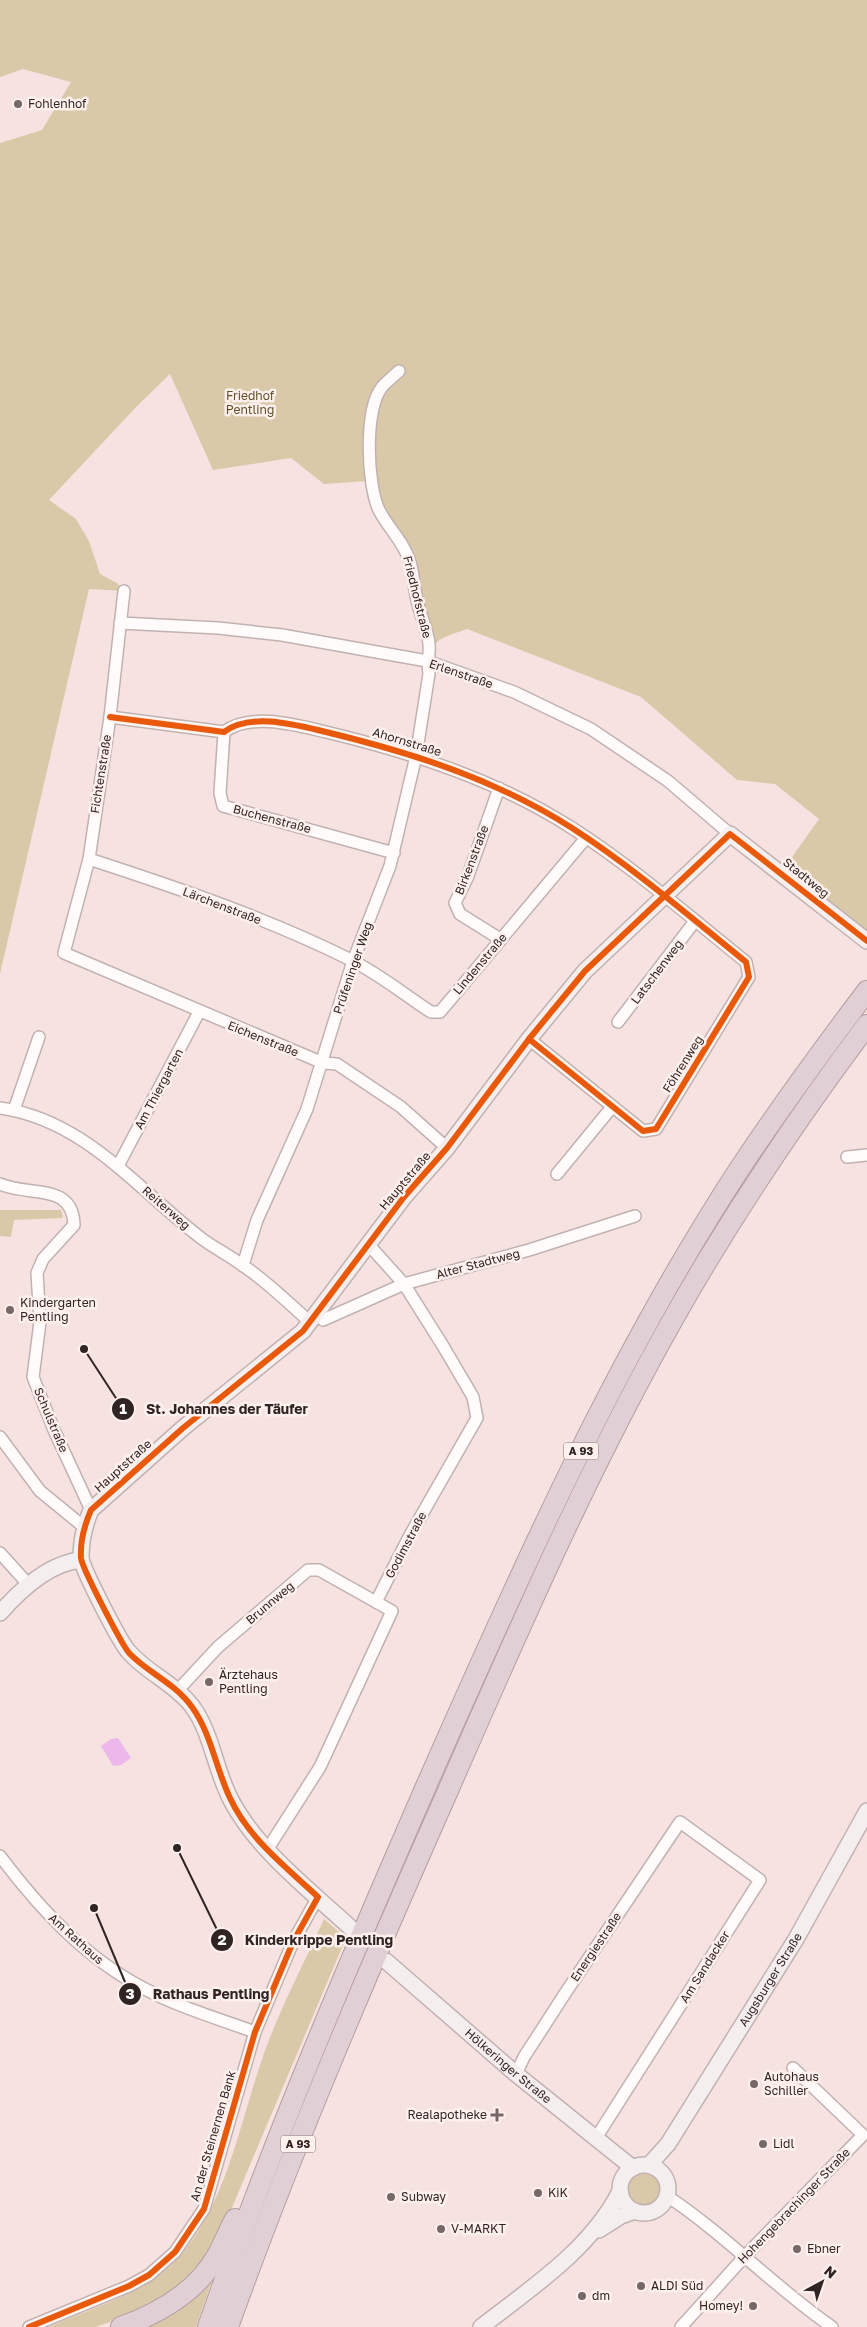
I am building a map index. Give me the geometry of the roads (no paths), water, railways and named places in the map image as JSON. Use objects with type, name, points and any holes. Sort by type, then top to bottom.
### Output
[{"type":"highway","name":"A 93","points":[[208,2327],[260,2183],[357,1944],[501,1617],[575,1462],[648,1324],[733,1180],[809,1067],[867,991]]},
{"type":"highway","name":"A 93","points":[[228,2327],[275,2199],[372,1963],[520,1626],[590,1479],[639,1384],[706,1262],[784,1142],[867,1025]]},
{"type":"highway","points":[[121,2327],[159,2312],[187,2291],[218,2255],[248,2194],[260,2183]]},
{"type":"street","name":"Friedhofstraße","points":[[399,371],[382,387],[375,400],[370,432],[372,488],[378,508],[402,544],[410,562],[429,644],[427,661]]},
{"type":"street","name":"Fichtenstraße","points":[[64,953],[89,859],[110,717],[124,591]]},
{"type":"street","name":"Erlenstraße","points":[[120,622],[218,628],[282,635],[427,661],[514,692],[591,729],[668,781],[730,834]]},
{"type":"street","name":"Prüfeninger Weg","points":[[243,1265],[257,1220],[307,1109],[323,1063],[353,961],[394,853],[416,756],[429,674],[427,661]]},
{"type":"street","name":"Ahornstraße","points":[[110,717],[224,732],[233,725],[259,721],[311,729],[416,756],[454,769],[499,788],[586,838],[666,896]]},
{"type":"street","name":"Buchenstraße","points":[[224,732],[220,793],[223,806],[394,853]]},
{"type":"street","name":"Birkenstraße","points":[[499,788],[468,876],[455,903],[460,914],[500,939]]},
{"type":"street","name":"Hauptstraße","points":[[84,1526],[91,1510],[182,1428],[316,1321],[368,1244],[404,1197],[447,1148],[588,968],[730,834]]},
{"type":"street","name":"Stadtweg","points":[[730,834],[864,939]]},
{"type":"street","name":"Lindenstraße","points":[[353,961],[431,1012],[440,1012],[586,838]]},
{"type":"street","name":"Lärchenstraße","points":[[89,859],[172,886],[242,913],[353,961]]},
{"type":"street","name":"Föhrenweg","points":[[530,1040],[643,1132],[656,1130],[749,978],[746,962],[666,896]]},
{"type":"street","name":"Latschenweg","points":[[618,1022],[696,921]]},
{"type":"street","name":"Eichenstraße","points":[[64,953],[199,1012],[323,1063],[337,1064],[401,1107],[447,1148]]},
{"type":"street","name":"Am Thiergarten","points":[[118,1166],[199,1012]]},
{"type":"street","points":[[14,1110],[39,1036]]},
{"type":"street","points":[[557,1174],[612,1107]]},
{"type":"street","name":"Reiterweg","points":[[0,1108],[14,1110],[74,1133],[118,1166],[163,1207],[203,1239],[243,1265],[316,1321]]},
{"type":"street","points":[[847,1157],[867,1155]]},
{"type":"street","name":"Schulstraße","points":[[0,1184],[13,1190],[54,1194],[67,1200],[74,1213],[74,1225],[42,1259],[37,1273],[40,1322],[33,1377],[54,1430],[91,1510]]},
{"type":"street","name":"Alter Stadtweg","points":[[316,1321],[404,1284],[529,1250],[635,1216]]},
{"type":"street","name":"Godimstraße","points":[[368,1244],[404,1284],[473,1397],[477,1418],[409,1537],[376,1602]]},
{"type":"street","points":[[0,1437],[40,1491],[84,1526],[81,1560],[118,1638],[140,1663],[178,1690],[193,1707],[202,1724],[230,1798],[243,1822],[267,1850],[352,1930]]},
{"type":"street","points":[[0,1554],[28,1584]]},
{"type":"street","points":[[0,1613],[28,1584],[68,1561],[81,1560]]},
{"type":"street","name":"Brunnweg","points":[[178,1690],[218,1647],[308,1570],[319,1570],[376,1602]]},
{"type":"street","points":[[267,1850],[320,1768],[392,1611],[376,1602]]},
{"type":"street","name":"Augsburger Straße","points":[[649,2166],[668,2144],[796,1939],[867,1811]]},
{"type":"street","name":"Energiestraße","points":[[516,2074],[524,2057],[566,1992],[680,1822]]},
{"type":"street","name":"Am Sandacker","points":[[596,2138],[760,1880],[680,1822]]},
{"type":"street","name":"Am Rathaus","points":[[0,1856],[41,1907],[89,1953],[111,1970],[146,1990],[255,2032]]},
{"type":"street","name":"An der Steinernen Bank","points":[[29,2327],[129,2286],[149,2275],[175,2252],[204,2209],[255,2032],[293,1942],[318,1897]]},
{"type":"street","name":"Hölkeringer Straße","points":[[386,1960],[516,2074],[633,2168]]},
{"type":"street","name":"Hohengebrachinger Straße","points":[[681,2327],[745,2256],[863,2135],[793,2068]]},
{"type":"street","name":"Augsburger Straße","points":[[663,2174],[668,2144]]},
{"type":"street","points":[[481,2327],[546,2276],[588,2237],[612,2207],[623,2178],[633,2168],[649,2166],[663,2174],[668,2189],[667,2196],[658,2209],[650,2212],[635,2211],[621,2216],[588,2237]]},
{"type":"street","points":[[620,2190],[625,2203],[635,2211]]},
{"type":"street","points":[[667,2196],[745,2256],[808,2310],[832,2327]]},
{"type":"place","name":"Fohlenhof","points":[[18,104]]},
{"type":"place","name":"Kindergarten Pentling","points":[[10,1310]]},
{"type":"place","name":"St. Johannes der Täufer","points":[[84,1349]]},
{"type":"place","name":"Ärztehaus Pentling","points":[[209,1682]]},
{"type":"place","name":"Kinderkrippe Pentling","points":[[177,1848]]},
{"type":"place","name":"Rathaus Pentling","points":[[94,1908]]},
{"type":"place","name":"Autohaus Schiller","points":[[754,2084]]},
{"type":"place","name":"Realapotheke","points":[[497,2115]]},
{"type":"place","name":"Lidl","points":[[763,2144]]},
{"type":"place","name":"KiK","points":[[538,2193]]},
{"type":"place","name":"Subway","points":[[391,2197]]},
{"type":"place","name":"V-MARKT","points":[[441,2229]]},
{"type":"place","name":"Ebner","points":[[797,2249]]},
{"type":"place","name":"ALDI Süd","points":[[641,2286]]},
{"type":"place","name":"dm","points":[[582,2296]]},
{"type":"place","name":"Homey!","points":[[753,2306]]},
{"type":"park label","name":"Friedhof Pentling","points":[[250,403]]}]
